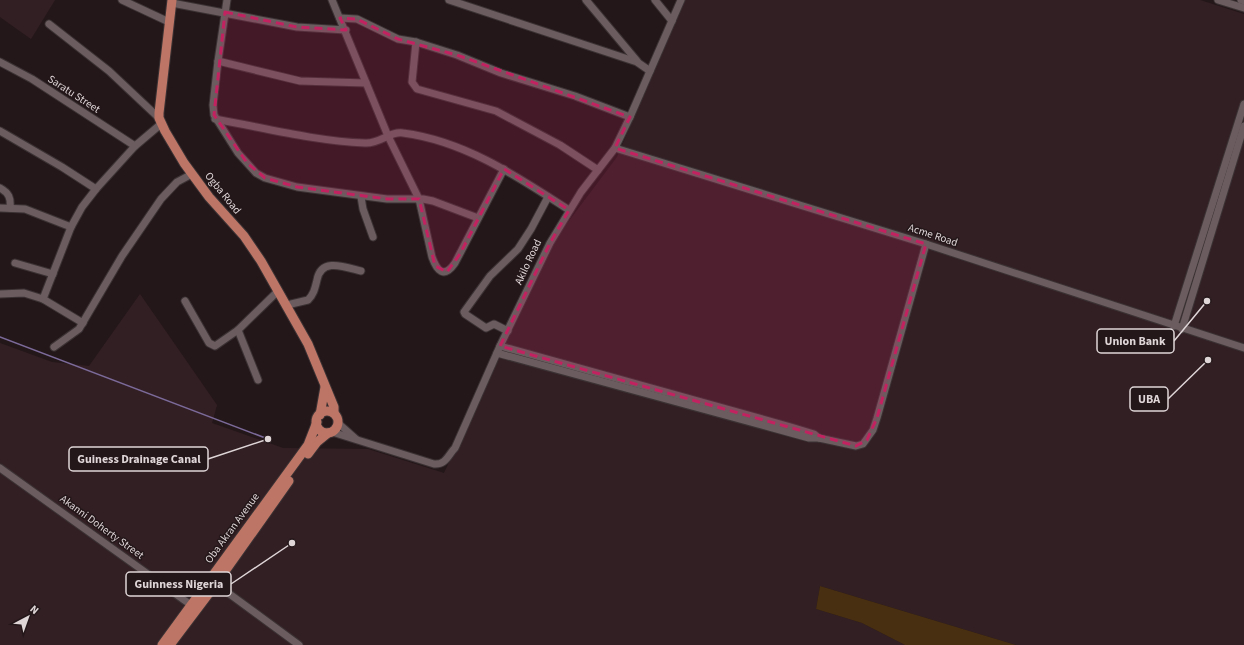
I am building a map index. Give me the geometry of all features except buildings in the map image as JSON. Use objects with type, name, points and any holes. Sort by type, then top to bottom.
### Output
[{"type":"main road","points":[[160,121],[172,1]]},
{"type":"main road","name":"Ogba Road","points":[[160,121],[172,144],[192,174],[209,197],[244,236],[261,261],[277,292],[287,305],[308,344],[321,372],[325,387],[334,407],[334,413]]},
{"type":"main road","name":"Ogba Road","points":[[318,418],[325,387]]},
{"type":"main road","points":[[328,411],[334,413],[338,422],[336,428],[330,432],[320,430],[318,418],[328,411]]},
{"type":"main road","name":"Oba Akran Avenue","points":[[162,645],[308,445],[318,418]]},
{"type":"main road","name":"Oba Akran Avenue","points":[[170,645],[216,584],[305,457],[317,442],[330,432]]},
{"type":"street","points":[[122,0],[169,22]]},
{"type":"street","points":[[228,0],[225,12],[213,105],[215,119],[238,153],[260,176],[298,187],[361,197],[399,200],[433,200],[478,218]]},
{"type":"street","points":[[332,0],[346,30],[388,136],[419,199],[435,266],[443,272],[450,271],[455,264],[504,169]]},
{"type":"street","points":[[449,0],[637,62]]},
{"type":"street","points":[[586,0],[637,62],[650,71]]},
{"type":"street","points":[[655,0],[672,21]]},
{"type":"street","name":"Akilo Road","points":[[330,432],[434,464],[442,464],[455,448],[499,349],[550,243],[570,210],[614,148],[630,118],[681,0]]},
{"type":"street","points":[[1218,0],[1244,8]]},
{"type":"street","points":[[172,1],[297,27],[346,30]]},
{"type":"street","points":[[340,18],[357,19],[398,39],[416,42],[457,55],[501,73],[575,96],[630,118]]},
{"type":"street","points":[[43,299],[71,226],[96,189],[160,121],[109,71],[49,24]]},
{"type":"street","points":[[416,42],[412,82],[417,89],[502,114],[560,146],[598,170]]},
{"type":"street","points":[[218,61],[300,81],[366,83]]},
{"type":"street","name":"Saratu Street","points":[[0,62],[32,79],[135,146]]},
{"type":"street","points":[[1182,329],[1197,264],[1244,104]]},
{"type":"street","points":[[215,119],[293,134],[366,143],[379,142],[388,136],[402,133],[440,141],[504,169],[570,210]]},
{"type":"street","points":[[1174,326],[1197,264],[1244,126]]},
{"type":"street","points":[[0,131],[62,167],[96,189]]},
{"type":"street","name":"Acme Road","points":[[614,148],[926,244],[1182,329],[1244,348]]},
{"type":"street","points":[[54,347],[79,329],[122,256],[148,217],[170,188],[177,182],[192,174]]},
{"type":"street","points":[[0,188],[8,194],[11,202],[10,208]]},
{"type":"street","points":[[361,197],[363,209],[373,237]]},
{"type":"street","points":[[508,331],[494,324],[484,327],[464,312],[494,271],[518,249],[531,229],[548,197]]},
{"type":"street","points":[[0,208],[25,209],[71,226]]},
{"type":"street","points":[[499,349],[791,430],[814,439],[819,438],[856,446],[867,440],[873,430],[926,244]]},
{"type":"street","points":[[15,263],[53,274]]},
{"type":"street","points":[[287,305],[311,298],[315,290],[318,272],[322,268],[335,266],[361,271]]},
{"type":"street","points":[[185,301],[209,343],[212,345],[218,344],[238,330],[277,292]]},
{"type":"street","points":[[0,294],[24,293],[43,299],[83,323]]},
{"type":"street","points":[[238,330],[258,380]]},
{"type":"street","name":"Akilo Road","points":[[338,422],[362,442]]},
{"type":"street","name":"Akanni Doherty Street","points":[[0,468],[191,605]]},
{"type":"street","points":[[216,584],[299,645]]},
{"type":"highlighted area","points":[[225,12],[297,27],[346,30],[340,18],[357,19],[398,39],[457,55],[630,117],[615,148],[926,244],[877,418],[867,440],[856,446],[500,346],[550,243],[569,210],[504,169],[460,254],[447,272],[435,266],[419,199],[387,199],[297,187],[265,178],[247,163],[214,115]]},
{"type":"shaded area","points":[[0,0],[55,0],[31,39],[0,17]]},
{"type":"shaded area","points":[[684,0],[1200,0],[1244,14],[1244,645],[1016,645],[820,586],[816,609],[862,623],[905,645],[0,645],[0,343],[52,362],[89,366],[140,294],[217,405],[212,423],[283,448],[368,449],[444,473],[556,238],[617,157]]},
{"type":"shaded area","points":[[820,586],[1016,645],[905,645],[862,623],[816,609]]},
{"type":"waterway","points":[[0,337],[268,439]]},
{"type":"place","name":"Union Bank","points":[[1207,301]]},
{"type":"place","name":"UBA","points":[[1208,360]]},
{"type":"place","name":"Guiness Drainage Canal","points":[[268,439]]},
{"type":"place","name":"Guinness Nigeria","points":[[292,543]]}]
